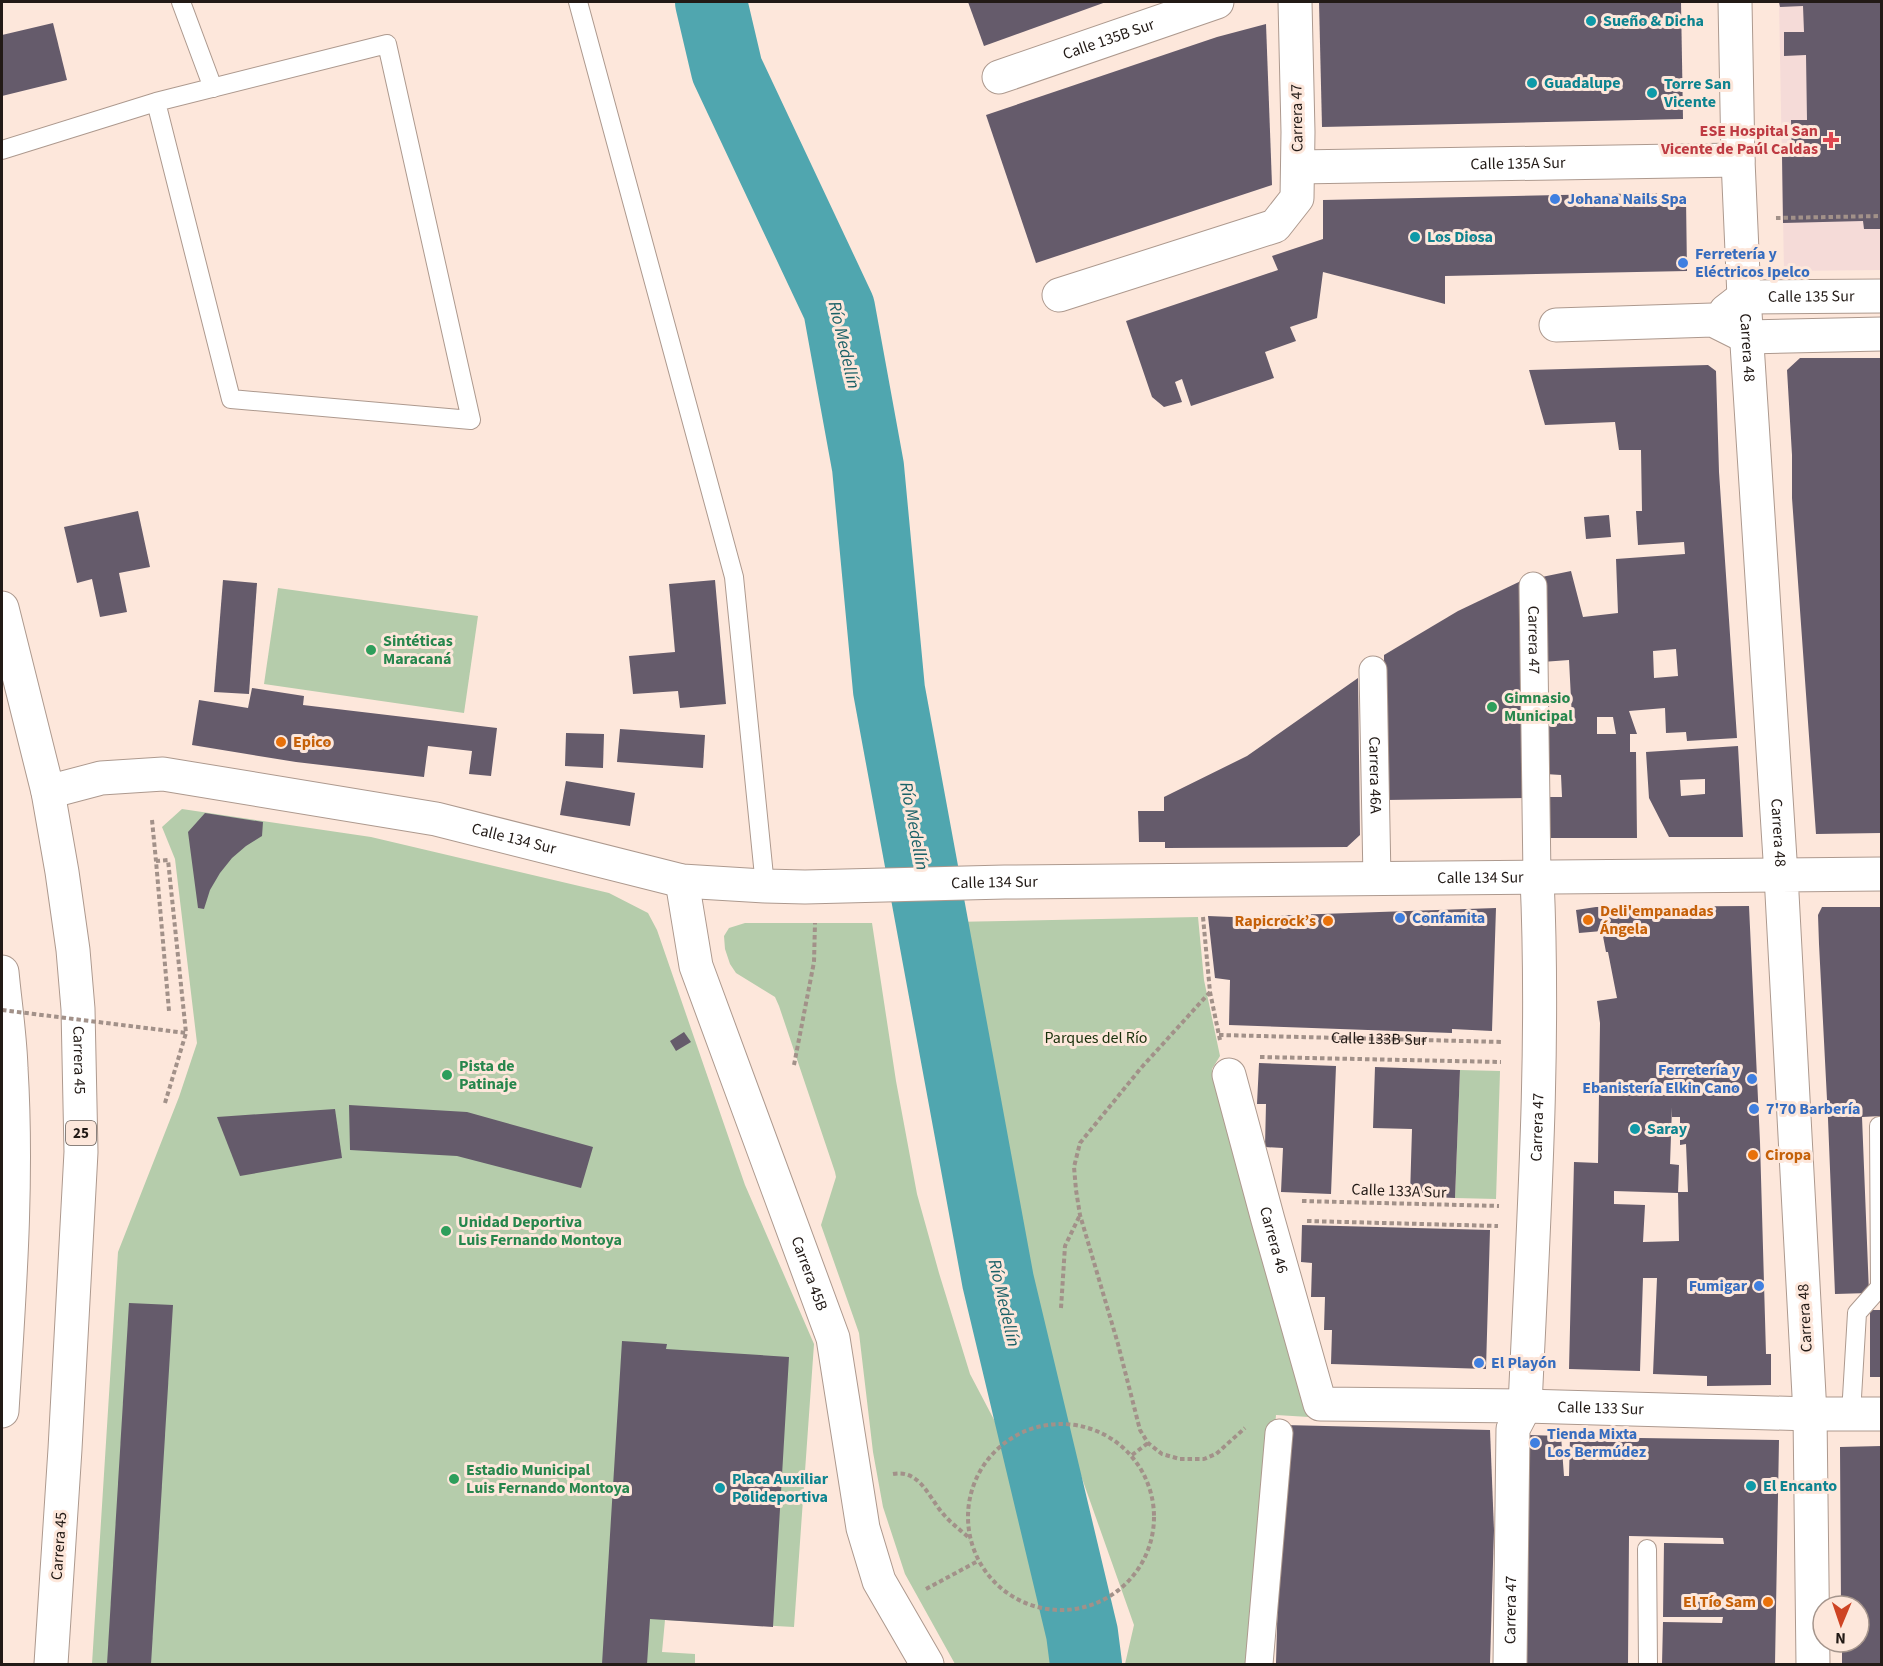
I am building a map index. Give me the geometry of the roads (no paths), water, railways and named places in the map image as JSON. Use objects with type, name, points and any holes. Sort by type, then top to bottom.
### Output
[{"type":"main road","name":"Calle 135B Sur","points":[[999,77],[1217,2]]},
{"type":"main road","name":"Carrera 47","points":[[1059,295],[1275,226],[1297,198],[1295,2]]},
{"type":"main road","name":"Carrera 48","points":[[1735,2],[1738,160],[1744,297],[1781,875],[1810,1414],[1813,1665]]},
{"type":"main road","name":"Calle 135A Sur","points":[[1298,168],[1738,160]]},
{"type":"main road","name":"Calle 135 Sur","points":[[1713,320],[1744,297],[1881,296]]},
{"type":"main road","points":[[1556,325],[1713,320],[1747,337],[1881,334]]},
{"type":"main road","name":"Carrera 45","points":[[2,608],[48,792],[73,950],[78,1009],[81,1152],[75,1286],[51,1665]]},
{"type":"main road","name":"Calle 134 Sur","points":[[48,792],[101,778],[163,774],[436,819],[682,881],[765,886],[810,901],[1005,882],[1881,874]]},
{"type":"main road","name":"Carrera 47","points":[[1510,1665],[1513,1429],[1525,1406],[1533,1217],[1538,1053],[1537,878]]},
{"type":"main road","name":"Carrera 45B","points":[[682,881],[696,966],[833,1338],[863,1528],[879,1581],[927,1665]]},
{"type":"main road","points":[[2,972],[6,1069],[13,1150],[13,1227],[2,1411]]},
{"type":"main road","name":"Carrera 46","points":[[1229,1075],[1320,1404]]},
{"type":"main road","name":"Calle 133 Sur","points":[[1320,1404],[1866,1414]]},
{"type":"street","name":"Carrera 47","points":[[1533,586],[1537,878]]},
{"type":"street","name":"Carrera 46A","points":[[1373,670],[1377,879]]},
{"type":"street","points":[[1259,1665],[1279,1433]]},
{"type":"lane","points":[[181,2],[213,88]]},
{"type":"lane","points":[[578,2],[734,577],[765,886]]},
{"type":"lane","points":[[2,150],[156,102],[387,44],[471,420],[231,399],[156,102]]},
{"type":"lane","points":[[1866,1414],[1857,1313],[1880,1287],[1879,1126],[1881,1126]]},
{"type":"lane","points":[[1647,1549],[1648,1665]]},
{"type":"waterway","name":"Río Medellín","points":[[711,2],[727,70],[839,308],[868,467],[889,690],[998,1281],[1082,1633],[1086,1664]]},
{"type":"place","name":"Sueño & Dicha","points":[[1591,21]]},
{"type":"place","name":"Guadalupe","points":[[1532,83]]},
{"type":"place","name":"Torre San Vicente","points":[[1652,93]]},
{"type":"place","name":"ESE Hospital San Vicente de Paúl Caldas","points":[[1831,140]]},
{"type":"place","name":"Johana Nails Spa","points":[[1555,199]]},
{"type":"place","name":"Los Diosa","points":[[1415,237]]},
{"type":"place","name":"Ferretería y Eléctricos Ipelco","points":[[1683,263]]},
{"type":"place","name":"Sintéticas Maracaná","points":[[371,650]]},
{"type":"place","name":"Gimnasio Municipal","points":[[1492,707]]},
{"type":"place","name":"Epico","points":[[281,742]]},
{"type":"place","name":"Confamita","points":[[1400,918]]},
{"type":"place","name":"Deli'empanadas Ángela","points":[[1588,920]]},
{"type":"place","name":"Rapicrock’s","points":[[1328,921]]},
{"type":"place","name":"Pista de Patinaje","points":[[447,1075]]},
{"type":"place","name":"Ferretería y Ebanistería Elkin Cano","points":[[1752,1079]]},
{"type":"place","name":"7'70 Barbería","points":[[1754,1109]]},
{"type":"place","name":"Saray","points":[[1635,1129]]},
{"type":"place","name":"Ciropa","points":[[1753,1155]]},
{"type":"place","name":"Unidad Deportiva Luis Fernando Montoya","points":[[446,1231]]},
{"type":"place","name":"Fumigar","points":[[1759,1286]]},
{"type":"place","name":"El Playón","points":[[1479,1363]]},
{"type":"place","name":"Tienda Mixta Los Bermúdez","points":[[1535,1443]]},
{"type":"place","name":"Estadio Municipal Luis Fernando Montoya","points":[[454,1479]]},
{"type":"place","name":"El Encanto","points":[[1751,1486]]},
{"type":"place","name":"Placa Auxiliar Polideportiva","points":[[720,1488]]},
{"type":"place","name":"El Tío Sam","points":[[1768,1602]]},
{"type":"park label","name":"Parques del Río","points":[[1096,1038]]}]
